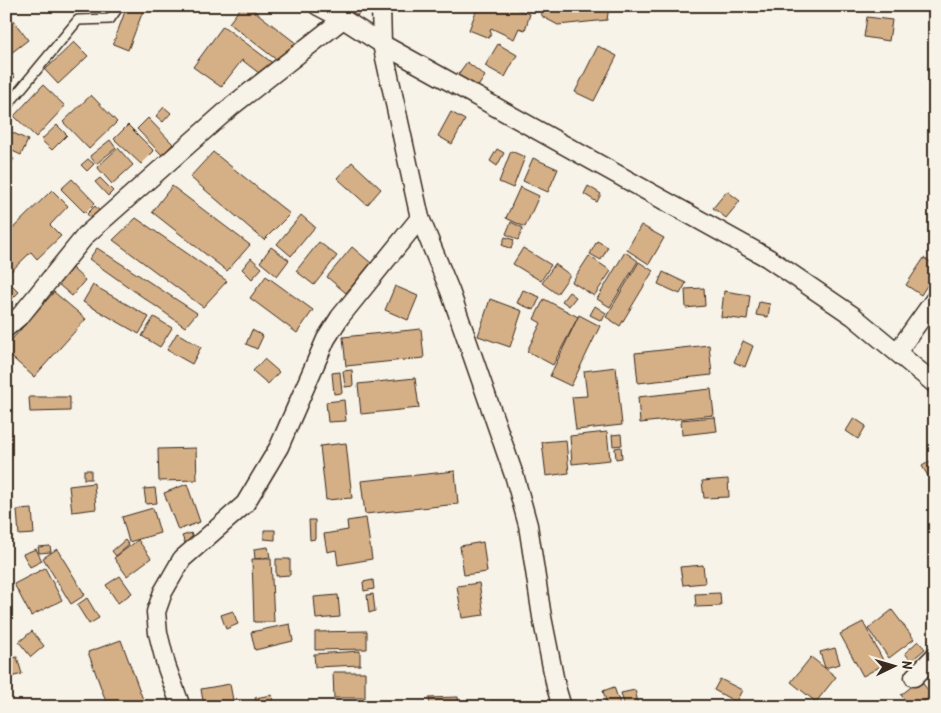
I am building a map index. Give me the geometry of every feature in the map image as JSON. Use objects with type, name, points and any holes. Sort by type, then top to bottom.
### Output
[{"type":"street","points":[[318,6],[382,44],[768,258],[854,316],[935,384]]},
{"type":"street","points":[[381,6],[382,44],[420,218],[450,291],[515,478],[528,525],[542,616],[556,687],[562,707]]},
{"type":"street","points":[[6,328],[21,315],[86,235],[232,106],[343,20]]},
{"type":"street","points":[[181,707],[166,666],[158,633],[156,612],[163,592],[182,559],[245,504],[280,447],[326,339],[340,318],[420,218]]},
{"type":"street","points":[[898,351],[935,299]]},
{"type":"street","points":[[914,677],[935,656]]},
{"type":"lane","points":[[6,107],[78,20],[110,19],[119,6]]},
{"type":"building","points":[[127,6],[145,6],[128,50],[113,44]]},
{"type":"building","points":[[242,6],[248,6],[297,44],[282,64],[229,23]]},
{"type":"building","points":[[342,6],[363,6],[357,16]]},
{"type":"building","points":[[478,6],[509,6],[530,14],[525,30],[519,28],[514,39],[491,28],[490,32],[492,32],[489,38],[469,30]]},
{"type":"building","points":[[537,6],[609,6],[607,20],[558,25],[543,17]]},
{"type":"building","points":[[870,6],[903,6],[902,12]]},
{"type":"building","points":[[6,11],[28,40],[6,57]]},
{"type":"building","points":[[867,17],[892,20],[889,41],[864,37]]},
{"type":"building","points":[[223,26],[274,64],[264,77],[242,60],[221,87],[193,67]]},
{"type":"building","points":[[74,42],[88,56],[58,84],[45,70]]},
{"type":"building","points":[[498,44],[517,55],[505,77],[485,66]]},
{"type":"building","points":[[598,46],[617,56],[594,101],[575,92]]},
{"type":"building","points":[[467,62],[485,76],[475,91],[456,77]]},
{"type":"building","points":[[6,66],[15,77],[6,84]]},
{"type":"building","points":[[43,85],[65,106],[36,137],[14,116]]},
{"type":"building","points":[[91,95],[117,122],[89,149],[63,122]]},
{"type":"building","points":[[164,107],[171,113],[163,122],[156,116]]},
{"type":"building","points":[[451,112],[465,120],[452,144],[438,136]]},
{"type":"building","points":[[148,118],[173,144],[162,155],[137,129]]},
{"type":"building","points":[[57,125],[67,135],[52,150],[41,140]]},
{"type":"building","points":[[128,125],[154,151],[141,164],[114,139]]},
{"type":"building","points":[[7,130],[28,140],[21,155],[6,148]]},
{"type":"building","points":[[110,140],[116,148],[96,164],[90,156]]},
{"type":"building","points":[[118,148],[133,165],[112,184],[97,167]]},
{"type":"building","points":[[497,149],[504,153],[497,166],[490,161]]},
{"type":"building","points":[[511,151],[525,157],[513,188],[499,182]]},
{"type":"building","points":[[213,152],[290,214],[264,240],[190,177]]},
{"type":"building","points":[[6,153],[14,159],[6,170]]},
{"type":"building","points":[[533,158],[558,169],[548,192],[523,181]]},
{"type":"building","points":[[88,159],[94,164],[87,171],[81,165]]},
{"type":"building","points":[[352,162],[381,189],[367,205],[337,178]]},
{"type":"building","points":[[100,178],[113,191],[108,196],[95,182]]},
{"type":"building","points":[[72,179],[95,203],[85,213],[61,189]]},
{"type":"building","points":[[172,186],[250,245],[227,271],[152,212]]},
{"type":"building","points":[[588,186],[601,194],[597,202],[584,194]]},
{"type":"building","points":[[520,187],[539,196],[525,227],[506,218]]},
{"type":"building","points":[[52,190],[68,206],[50,225],[61,236],[37,259],[31,252],[6,276],[6,235]]},
{"type":"building","points":[[727,191],[740,201],[726,218],[713,208]]},
{"type":"building","points":[[95,206],[103,215],[95,223],[87,214]]},
{"type":"building","points":[[301,215],[315,227],[291,256],[277,244]]},
{"type":"building","points":[[136,218],[227,281],[203,307],[113,240]]},
{"type":"building","points":[[511,222],[523,228],[518,240],[506,234]]},
{"type":"building","points":[[641,225],[664,238],[649,264],[627,250]]},
{"type":"building","points":[[505,237],[514,240],[511,249],[502,245]]},
{"type":"building","points":[[597,241],[608,247],[601,260],[590,254]]},
{"type":"building","points":[[319,242],[337,256],[314,285],[296,271]]},
{"type":"building","points":[[271,247],[289,260],[277,276],[260,262]]},
{"type":"building","points":[[352,247],[371,263],[346,293],[327,277]]},
{"type":"building","points":[[97,248],[197,313],[185,327],[89,259]]},
{"type":"building","points":[[523,248],[551,265],[541,281],[513,264]]},
{"type":"building","points":[[625,252],[638,261],[610,307],[597,299]]},
{"type":"building","points":[[589,256],[611,271],[594,296],[572,282]]},
{"type":"building","points":[[251,258],[262,268],[252,279],[242,269]]},
{"type":"building","points":[[924,258],[935,265],[935,273],[921,295],[906,285]]},
{"type":"building","points":[[639,262],[653,271],[620,326],[606,317]]},
{"type":"building","points":[[555,264],[570,275],[557,294],[542,283]]},
{"type":"building","points":[[72,268],[85,280],[72,296],[58,284]]},
{"type":"building","points":[[663,272],[686,283],[680,294],[658,284]]},
{"type":"building","points":[[266,276],[313,310],[297,333],[250,298]]},
{"type":"building","points":[[6,279],[19,292],[6,305]]},
{"type":"building","points":[[93,285],[149,317],[139,334],[83,302]]},
{"type":"building","points":[[395,286],[418,296],[408,320],[385,310]]},
{"type":"building","points":[[704,288],[705,306],[686,308],[685,289]]},
{"type":"building","points":[[523,290],[540,297],[534,310],[517,303]]},
{"type":"building","points":[[724,291],[750,295],[747,320],[721,317]]},
{"type":"building","points":[[54,292],[86,319],[34,377],[6,352],[6,346]]},
{"type":"building","points":[[569,292],[576,297],[569,306],[562,301]]},
{"type":"building","points":[[490,299],[522,311],[510,347],[478,336]]},
{"type":"building","points":[[544,299],[578,317],[553,365],[527,351],[541,323],[534,319]]},
{"type":"building","points":[[759,302],[770,304],[768,317],[756,315]]},
{"type":"building","points":[[595,306],[606,313],[602,321],[590,315]]},
{"type":"building","points":[[579,315],[600,326],[571,386],[550,376]]},
{"type":"building","points":[[154,317],[172,328],[160,347],[142,336]]},
{"type":"building","points":[[421,329],[424,358],[346,366],[343,337]]},
{"type":"building","points":[[252,330],[263,336],[257,349],[246,344]]},
{"type":"building","points":[[177,333],[201,347],[192,364],[167,350]]},
{"type":"building","points":[[743,341],[753,346],[745,367],[734,362]]},
{"type":"building","points":[[709,345],[712,375],[638,383],[635,353]]},
{"type":"building","points":[[264,359],[279,372],[268,384],[253,371]]},
{"type":"building","points":[[616,367],[622,425],[576,430],[572,397],[587,396],[584,371]]},
{"type":"building","points":[[352,370],[353,386],[345,387],[343,371]]},
{"type":"building","points":[[340,372],[342,393],[334,394],[332,373]]},
{"type":"building","points":[[415,378],[419,408],[361,414],[358,384]]},
{"type":"building","points":[[711,389],[714,415],[640,423],[638,397]]},
{"type":"building","points":[[29,397],[70,397],[70,411],[30,412]]},
{"type":"building","points":[[344,400],[346,421],[328,422],[326,402]]},
{"type":"building","points":[[715,417],[717,431],[682,435],[681,420]]},
{"type":"building","points":[[854,418],[866,426],[858,439],[846,431]]},
{"type":"building","points":[[6,423],[9,423],[11,443],[6,443]]},
{"type":"building","points":[[607,432],[610,460],[572,464],[570,436]]},
{"type":"building","points":[[621,434],[622,445],[613,446],[612,435]]},
{"type":"building","points":[[566,440],[569,473],[546,476],[542,442]]},
{"type":"building","points":[[346,443],[352,498],[326,500],[320,446]]},
{"type":"building","points":[[621,447],[622,458],[616,459],[615,448]]},
{"type":"building","points":[[196,448],[197,480],[159,481],[158,449]]},
{"type":"building","points":[[935,458],[935,472],[928,476],[922,466]]},
{"type":"building","points":[[84,470],[91,470],[91,479],[84,479]]},
{"type":"building","points":[[455,471],[458,504],[365,514],[361,481]]},
{"type":"building","points":[[6,474],[11,509],[6,510]]},
{"type":"building","points":[[728,479],[729,497],[704,498],[702,481]]},
{"type":"building","points":[[94,483],[96,509],[72,512],[69,486]]},
{"type":"building","points":[[187,484],[200,522],[178,530],[164,493]]},
{"type":"building","points":[[155,488],[157,503],[146,504],[144,489]]},
{"type":"building","points":[[153,508],[160,533],[129,542],[122,517]]},
{"type":"building","points":[[32,509],[34,534],[19,535],[17,510]]},
{"type":"building","points":[[366,518],[372,559],[338,565],[336,550],[327,552],[324,534],[348,530],[347,521]]},
{"type":"building","points":[[309,520],[315,520],[315,539],[310,540]]},
{"type":"building","points":[[264,530],[275,530],[275,540],[264,539]]},
{"type":"building","points":[[191,533],[194,541],[185,543],[182,536]]},
{"type":"building","points":[[125,540],[129,545],[116,556],[112,551]]},
{"type":"building","points":[[138,540],[151,558],[127,576],[114,558]]},
{"type":"building","points":[[483,542],[487,572],[464,575],[460,546]]},
{"type":"building","points":[[50,546],[51,552],[39,553],[38,547]]},
{"type":"building","points":[[268,547],[270,557],[255,559],[254,549]]},
{"type":"building","points":[[36,549],[42,561],[30,567],[23,554]]},
{"type":"building","points":[[57,549],[85,595],[71,604],[43,558]]},
{"type":"building","points":[[252,559],[271,559],[274,622],[254,622]]},
{"type":"building","points":[[276,559],[290,559],[290,575],[276,576]]},
{"type":"building","points":[[703,565],[705,583],[683,585],[680,567]]},
{"type":"building","points":[[45,568],[62,600],[31,616],[14,584]]},
{"type":"building","points":[[120,576],[132,593],[118,603],[106,585]]},
{"type":"building","points":[[373,580],[374,589],[364,591],[363,582]]},
{"type":"building","points":[[479,583],[484,615],[462,618],[457,586]]},
{"type":"building","points":[[720,593],[721,606],[696,607],[695,594]]},
{"type":"building","points":[[373,594],[375,611],[369,613],[367,595]]},
{"type":"building","points":[[338,595],[340,617],[316,619],[314,597]]},
{"type":"building","points":[[87,598],[99,618],[89,624],[77,605]]},
{"type":"building","points":[[892,610],[914,639],[889,658],[868,629]]},
{"type":"building","points":[[233,611],[238,624],[226,629],[221,615]]},
{"type":"building","points":[[863,622],[885,664],[863,676],[840,634]]},
{"type":"building","points":[[290,624],[293,641],[255,650],[251,632]]},
{"type":"building","points":[[32,631],[44,646],[31,657],[19,642]]},
{"type":"building","points":[[367,631],[367,649],[315,650],[315,632]]},
{"type":"building","points":[[121,640],[145,705],[142,707],[108,707],[88,652]]},
{"type":"building","points":[[918,641],[925,649],[911,661],[905,653]]},
{"type":"building","points":[[835,648],[840,664],[825,668],[820,652]]},
{"type":"building","points":[[360,651],[360,665],[315,667],[314,654]]},
{"type":"building","points":[[17,657],[22,674],[7,678],[6,660]]},
{"type":"building","points":[[811,657],[836,677],[816,702],[791,682]]},
{"type":"building","points":[[333,672],[365,672],[365,698],[334,698]]},
{"type":"building","points":[[720,679],[742,690],[736,702],[714,690]]},
{"type":"building","points":[[920,680],[932,695],[917,707],[911,707],[901,695]]},
{"type":"building","points":[[230,684],[234,706],[204,707],[201,689]]},
{"type":"building","points":[[614,687],[621,707],[608,707],[603,691]]},
{"type":"building","points":[[635,690],[639,707],[625,707],[621,693]]},
{"type":"building","points":[[272,695],[274,707],[257,707],[255,698]]},
{"type":"building","points":[[458,697],[459,707],[430,707],[429,698]]},
{"type":"building","points":[[491,701],[528,701],[528,707],[491,707]]}]
